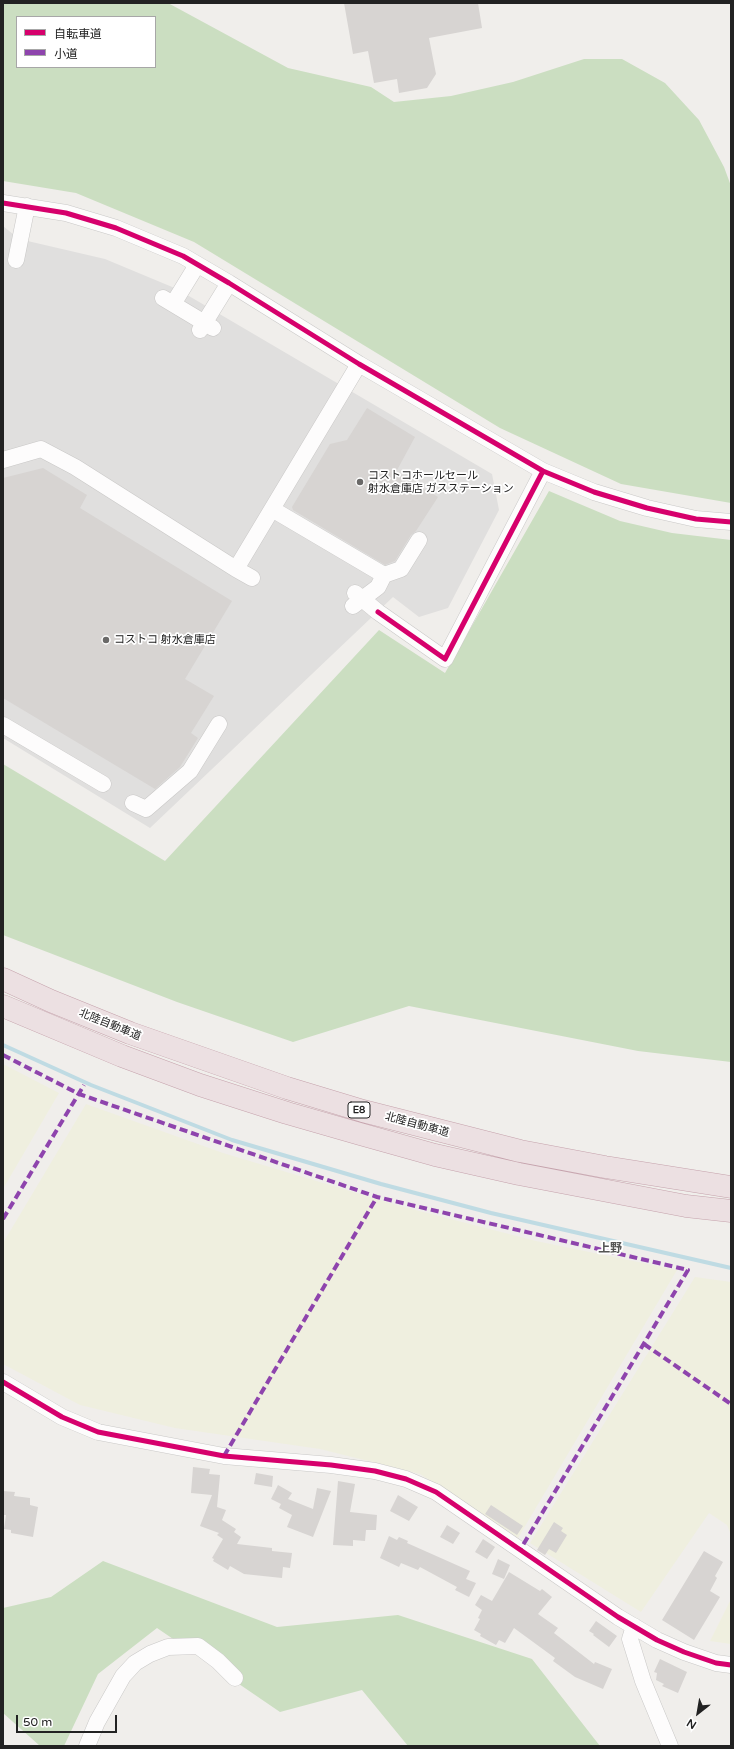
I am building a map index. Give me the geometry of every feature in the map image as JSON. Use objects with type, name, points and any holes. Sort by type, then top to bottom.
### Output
[{"type":"highway","name":"北陸自動車道","points":[[3,979],[51,1001],[137,1036],[280,1086],[363,1111],[520,1151],[674,1179],[731,1187]]},
{"type":"highway","name":"E8","points":[[3,1006],[129,1059],[200,1085],[287,1113],[458,1160],[543,1179],[686,1206],[731,1211]]},
{"type":"highway","points":[[686,1206],[731,1215]]},
{"type":"street","points":[[3,203],[66,213],[116,228],[150,241],[197,264],[360,364],[542,471],[594,492],[647,508],[696,519],[731,522]]},
{"type":"street","points":[[17,253],[27,206]]},
{"type":"street","points":[[197,264],[168,301],[206,327],[229,283]]},
{"type":"street","points":[[236,569],[360,364]]},
{"type":"street","points":[[3,460],[41,449],[75,467],[252,578]]},
{"type":"street","points":[[419,540],[401,569],[384,576],[378,587],[357,599],[445,659],[542,471]]},
{"type":"street","points":[[272,509],[384,576]]},
{"type":"street","points":[[133,802],[146,809],[190,771],[219,724]]},
{"type":"street","points":[[3,725],[103,784]]},
{"type":"street","points":[[3,1382],[62,1417],[98,1432],[224,1456],[331,1465],[375,1471],[406,1479],[436,1492],[634,1626],[684,1652],[731,1665]]},
{"type":"street","points":[[634,1626],[630,1639],[643,1681],[670,1746]]},
{"type":"street","points":[[87,1746],[97,1722],[123,1676],[135,1663],[150,1654],[168,1647],[198,1646],[218,1661],[235,1678]]},
{"type":"green space","points":[[3,3],[168,3],[288,68],[371,87],[394,102],[451,96],[513,82],[584,59],[622,59],[665,83],[699,120],[724,167],[731,186],[731,503],[621,484],[500,428],[194,242],[76,193],[3,181]]},
{"type":"green space","points":[[549,491],[620,521],[672,533],[731,540],[731,1062],[638,1051],[409,1006],[293,1042],[177,1002],[3,935],[3,764],[165,861],[379,630],[445,673]]},
{"type":"green space","points":[[3,1064],[59,1093],[3,1189]]},
{"type":"green space","points":[[86,1104],[223,1153],[400,1206],[536,1241],[677,1270],[518,1538],[420,1474],[320,1449],[175,1428],[80,1405],[3,1364],[3,1243]]},
{"type":"green space","points":[[695,1277],[731,1282],[731,1535],[727,1525],[709,1513],[641,1612],[530,1543]]},
{"type":"green space","points":[[103,1561],[277,1627],[398,1615],[532,1659],[600,1746],[408,1746],[362,1690],[280,1712],[157,1628],[98,1674],[64,1746],[40,1746],[3,1713],[3,1608],[51,1597]]},
{"type":"green space","points":[[731,1599],[731,1644],[710,1641]]},
{"type":"shaded area","name":"コストコ 射水倉庫店","points":[[3,226],[19,239],[105,259],[177,289],[492,474],[499,510],[448,608],[419,617],[393,597],[150,828],[3,738]]},
{"type":"building","points":[[344,3],[478,3],[482,28],[429,38],[436,74],[427,88],[399,93],[397,79],[374,83],[368,51],[353,54]]},
{"type":"building","name":"コストコホールセール 射水倉庫店 ガスステーション","points":[[367,408],[415,437],[396,472],[438,497],[416,531],[411,535],[395,561],[385,565],[293,510],[292,507],[330,444],[347,440]]},
{"type":"building","name":"コストコ 射水倉庫店","points":[[43,468],[87,495],[80,508],[232,601],[185,679],[214,696],[191,733],[198,738],[180,767],[155,789],[3,698],[3,478]]},
{"type":"building","points":[[193,1467],[210,1469],[209,1474],[220,1475],[217,1507],[226,1510],[222,1520],[236,1529],[234,1532],[241,1537],[237,1544],[272,1548],[272,1551],[292,1553],[290,1568],[283,1567],[282,1578],[244,1574],[230,1566],[228,1570],[213,1561],[214,1559],[212,1558],[223,1539],[217,1535],[219,1533],[200,1526],[212,1495],[191,1493]]},
{"type":"building","points":[[256,1473],[273,1476],[272,1487],[254,1484]]},
{"type":"building","points":[[338,1481],[355,1484],[350,1512],[377,1515],[376,1530],[366,1530],[365,1541],[353,1540],[353,1546],[333,1545]]},
{"type":"building","points":[[278,1485],[292,1493],[288,1499],[313,1509],[317,1488],[331,1491],[313,1537],[287,1527],[292,1515],[279,1508],[281,1504],[271,1499]]},
{"type":"building","points":[[3,1491],[15,1492],[14,1496],[30,1498],[30,1505],[38,1507],[33,1537],[11,1533],[11,1530],[4,1529],[6,1515],[3,1515]]},
{"type":"building","points":[[398,1495],[418,1507],[409,1521],[390,1511]]},
{"type":"building","points":[[491,1505],[523,1526],[517,1535],[485,1514]]},
{"type":"building","points":[[554,1522],[563,1528],[561,1531],[567,1535],[556,1553],[549,1549],[545,1555],[537,1550]]},
{"type":"building","points":[[447,1525],[460,1533],[453,1544],[440,1537]]},
{"type":"building","points":[[389,1536],[397,1540],[399,1537],[408,1541],[407,1543],[470,1571],[466,1579],[476,1583],[469,1597],[455,1590],[457,1587],[420,1567],[418,1570],[401,1563],[399,1567],[380,1558]]},
{"type":"building","points":[[483,1539],[495,1547],[487,1559],[475,1552]]},
{"type":"building","points":[[704,1551],[723,1562],[715,1576],[717,1578],[710,1591],[720,1597],[694,1640],[662,1620]]},
{"type":"building","points":[[498,1559],[510,1565],[504,1579],[492,1574]]},
{"type":"building","points":[[509,1572],[540,1591],[542,1589],[552,1597],[538,1614],[558,1628],[554,1633],[594,1664],[595,1662],[612,1669],[603,1689],[575,1677],[553,1661],[555,1658],[514,1628],[505,1643],[499,1640],[496,1645],[480,1636],[481,1634],[474,1630],[480,1619],[478,1618],[482,1610],[475,1605],[481,1595],[492,1601]]},
{"type":"building","points":[[596,1621],[617,1636],[609,1647],[589,1631]]},
{"type":"building","points":[[660,1659],[687,1672],[678,1693],[662,1686],[664,1684],[656,1680],[657,1673],[654,1672]]},
{"type":"waterway","points":[[3,1045],[91,1085],[232,1140],[381,1184],[491,1213],[731,1268]]},
{"type":"marked path","points":[[3,1055],[79,1094],[377,1197],[688,1270],[520,1550]]},
{"type":"marked path","points":[[3,1219],[84,1085]]},
{"type":"marked path","points":[[224,1456],[377,1197]]},
{"type":"marked path","points":[[644,1344],[731,1404]]},
{"type":"cycle path","points":[[3,203],[66,213],[116,228],[183,256],[359,364],[543,471],[594,492],[647,508],[696,519],[731,522]]},
{"type":"cycle path","points":[[378,612],[445,659],[543,471]]},
{"type":"cycle path","points":[[3,1382],[62,1417],[98,1432],[224,1456],[331,1465],[375,1471],[406,1479],[436,1492],[618,1617],[657,1640],[684,1652],[716,1663],[731,1665]]},
{"type":"place","name":"コストコホールセール 射水倉庫店 ガスステーション","points":[[360,482]]},
{"type":"place","name":"コストコ 射水倉庫店","points":[[106,640]]},
{"type":"district","name":"上野","points":[[610,1249]]}]
